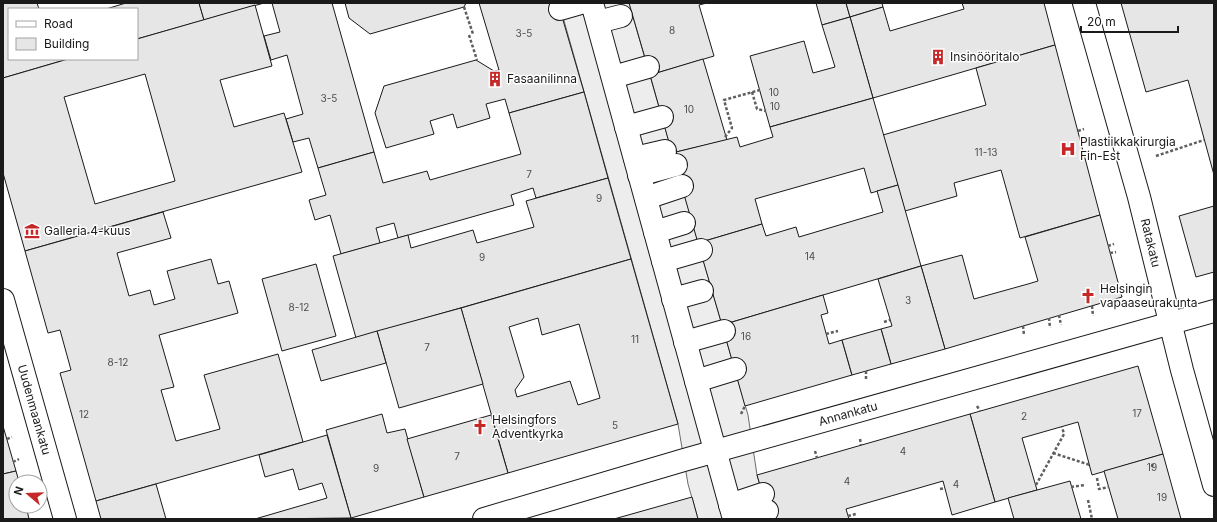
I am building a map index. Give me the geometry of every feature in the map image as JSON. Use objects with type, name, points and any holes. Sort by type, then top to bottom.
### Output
[{"type":"street","points":[[560,9],[582,3]]},
{"type":"street","name":"Ratakatu","points":[[1084,3],[1139,197],[1182,370],[1214,484]]},
{"type":"street","points":[[620,16],[595,13],[715,452],[734,514],[765,502]]},
{"type":"street","points":[[612,77],[645,67],[612,77]]},
{"type":"street","points":[[626,126],[662,117]]},
{"type":"street","points":[[637,166],[669,157]]},
{"type":"street","points":[[646,198],[682,186]]},
{"type":"street","points":[[655,232],[684,223]]},
{"type":"street","points":[[664,267],[697,257]]},
{"type":"street","points":[[673,300],[702,291]]},
{"type":"street","name":"Uudenmaankatu","points":[[3,300],[65,519]]},
{"type":"street","name":"Annankatu","points":[[484,519],[684,460],[1214,311]]},
{"type":"street","points":[[685,342],[724,331]]},
{"type":"street","points":[[696,381],[735,369]]},
{"type":"path","points":[[464,7],[473,34]]},
{"type":"path","points":[[469,35],[477,60]]},
{"type":"path","points":[[726,137],[732,128],[724,100],[760,90]]},
{"type":"path","points":[[752,92],[757,109],[766,111]]},
{"type":"path","points":[[1078,131],[1084,129]]},
{"type":"path","points":[[1156,156],[1204,140]]},
{"type":"path","points":[[1108,246],[1114,244]]},
{"type":"path","points":[[1110,253],[1116,252]]},
{"type":"path","points":[[1116,299],[1119,309]]},
{"type":"path","points":[[1092,306],[1093,316]]},
{"type":"path","points":[[1059,315],[1061,325]]},
{"type":"path","points":[[1049,318],[1050,328]]},
{"type":"path","points":[[884,322],[890,320]]},
{"type":"path","points":[[1022,326],[1024,336]]},
{"type":"path","points":[[826,334],[838,331]]},
{"type":"path","points":[[866,371],[866,381]]},
{"type":"path","points":[[1036,485],[1064,434],[1062,427]]},
{"type":"path","points":[[7,439],[12,437]]},
{"type":"path","points":[[1053,453],[1090,465]]},
{"type":"path","points":[[13,462],[19,459]]},
{"type":"path","points":[[1152,467],[1153,462]]},
{"type":"path","points":[[1097,478],[1099,489],[1109,487]]},
{"type":"path","points":[[1071,487],[1085,485]]},
{"type":"path","points":[[940,489],[944,488]]},
{"type":"path","points":[[1088,500],[1092,519]]},
{"type":"path","points":[[848,516],[856,514]]},
{"type":"shaded area","points":[[559,3],[629,3],[748,415],[757,475],[770,519],[698,519],[688,484],[678,424]]},
{"type":"building","points":[[3,3],[37,3],[39,8],[8,8],[8,60],[65,60],[3,78]]},
{"type":"building","points":[[126,3],[199,3],[204,20],[138,39],[138,8],[109,8]]},
{"type":"building","points":[[199,3],[264,3],[204,20]]},
{"type":"building","points":[[272,3],[332,3],[374,152],[318,168],[309,138],[293,142],[286,119],[303,114],[287,55],[271,60],[264,36],[280,32]]},
{"type":"building","points":[[345,3],[466,3],[464,7],[370,34],[349,18]]},
{"type":"building","name":"Fasaanilinna","points":[[479,3],[558,3],[584,92],[509,113],[505,99],[486,104],[490,118],[457,128],[453,114],[430,121],[434,134],[386,148],[375,113],[384,86],[476,60],[494,71],[499,70]]},
{"type":"building","points":[[629,3],[707,3],[699,5],[714,56],[650,75]]},
{"type":"building","points":[[816,3],[846,3],[850,17],[822,25]]},
{"type":"building","points":[[846,3],[882,3],[883,7],[850,17]]},
{"type":"building","name":"Insinööritalo","points":[[962,3],[1044,3],[1055,45],[873,98],[850,17],[883,7],[890,31],[964,9]]},
{"type":"building","points":[[1121,3],[1214,3],[1214,175],[1188,80],[1146,92]]},
{"type":"building","points":[[255,5],[272,66],[220,80],[234,127],[284,113],[302,172],[25,251],[3,173],[3,78],[65,60],[138,60],[138,39]],"holes":[[[145,74],[175,181],[95,204],[64,97]]]},
{"type":"building","points":[[850,17],[873,98],[770,127],[750,56],[804,41],[813,73],[835,67],[822,25]]},
{"type":"building","points":[[1055,45],[1100,215],[1020,238],[1001,170],[954,183],[957,196],[905,211],[883,135],[986,105],[976,68]]},
{"type":"building","points":[[703,59],[727,140],[672,153],[650,75]]},
{"type":"building","points":[[584,92],[608,178],[536,198],[533,188],[511,195],[514,205],[398,238],[394,223],[376,228],[380,243],[341,254],[330,215],[315,220],[309,200],[326,195],[318,168],[374,152],[383,183],[427,171],[430,180],[521,154],[509,113]]},
{"type":"building","points":[[873,98],[898,185],[871,193],[864,168],[755,199],[762,224],[698,243],[672,153],[737,137],[740,147],[773,137],[770,127]]},
{"type":"building","points":[[608,178],[631,259],[356,338],[333,256],[408,235],[411,248],[473,230],[477,243],[534,227],[526,201]]},
{"type":"building","points":[[898,185],[921,266],[722,325],[698,243],[762,224],[766,236],[796,227],[799,237],[883,212],[877,191]]},
{"type":"building","points":[[1214,206],[1214,272],[1196,277],[1179,216]]},
{"type":"building","points":[[163,212],[171,238],[117,253],[129,296],[150,290],[154,305],[175,299],[167,271],[211,259],[218,284],[229,281],[238,313],[159,335],[174,387],[161,390],[176,441],[220,429],[204,375],[278,354],[303,442],[96,501],[60,373],[71,370],[60,330],[48,333],[25,251]]},
{"type":"building","points":[[1100,215],[1122,297],[945,349],[921,266],[962,255],[974,299],[1028,284],[1038,281],[1025,237]]},
{"type":"building","points":[[631,259],[678,424],[508,473],[461,308]],"holes":[[[538,318],[542,335],[579,324],[600,398],[578,405],[570,381],[517,397],[515,390],[524,377],[509,327]]]},
{"type":"building","points":[[316,264],[336,336],[282,351],[262,279]]},
{"type":"building","points":[[921,266],[945,349],[891,364],[881,329],[892,326],[878,279]]},
{"type":"building","points":[[823,295],[828,313],[821,315],[829,344],[842,340],[852,375],[745,406],[722,325]]},
{"type":"building","points":[[461,308],[483,384],[399,408],[377,331]]},
{"type":"building","points":[[881,329],[891,364],[852,375],[842,340]]},
{"type":"building","points":[[377,331],[386,363],[321,381],[312,350]]},
{"type":"building","points":[[1138,366],[1163,454],[1092,475],[1078,422],[1022,438],[1037,490],[995,502],[970,414]]},
{"type":"building","points":[[382,414],[387,433],[405,429],[424,497],[351,518],[326,430]]},
{"type":"building","points":[[970,414],[995,502],[952,515],[943,481],[846,509],[849,519],[770,519],[757,475]]},
{"type":"building","points":[[491,415],[508,473],[424,497],[407,439]]},
{"type":"building","points":[[3,426],[16,471],[3,474]]},
{"type":"building","points":[[327,435],[351,518],[255,519],[327,498],[322,483],[299,490],[293,469],[265,477],[259,455]]},
{"type":"building","points":[[1163,454],[1181,519],[1118,519],[1104,471]]},
{"type":"building","points":[[16,471],[17,474],[8,474],[8,514],[28,514],[29,519],[3,519],[3,474]]},
{"type":"building","points":[[1070,481],[1081,519],[1014,519],[1008,498]]},
{"type":"building","points":[[156,484],[166,519],[101,519],[96,501]]},
{"type":"building","points":[[692,497],[698,519],[614,519]]},
{"type":"place","name":"Insinööritalo","points":[[938,57]]},
{"type":"place","name":"Fasaanilinna","points":[[495,79]]},
{"type":"place","name":"Plastiikkakirurgia Fin-Est","points":[[1068,149]]},
{"type":"place","name":"Galleria 4-kuus","points":[[32,231]]},
{"type":"place","name":"Helsingin vapaaseurakunta","points":[[1088,296]]},
{"type":"place","name":"Helsingfors Adventkyrka","points":[[480,427]]}]
